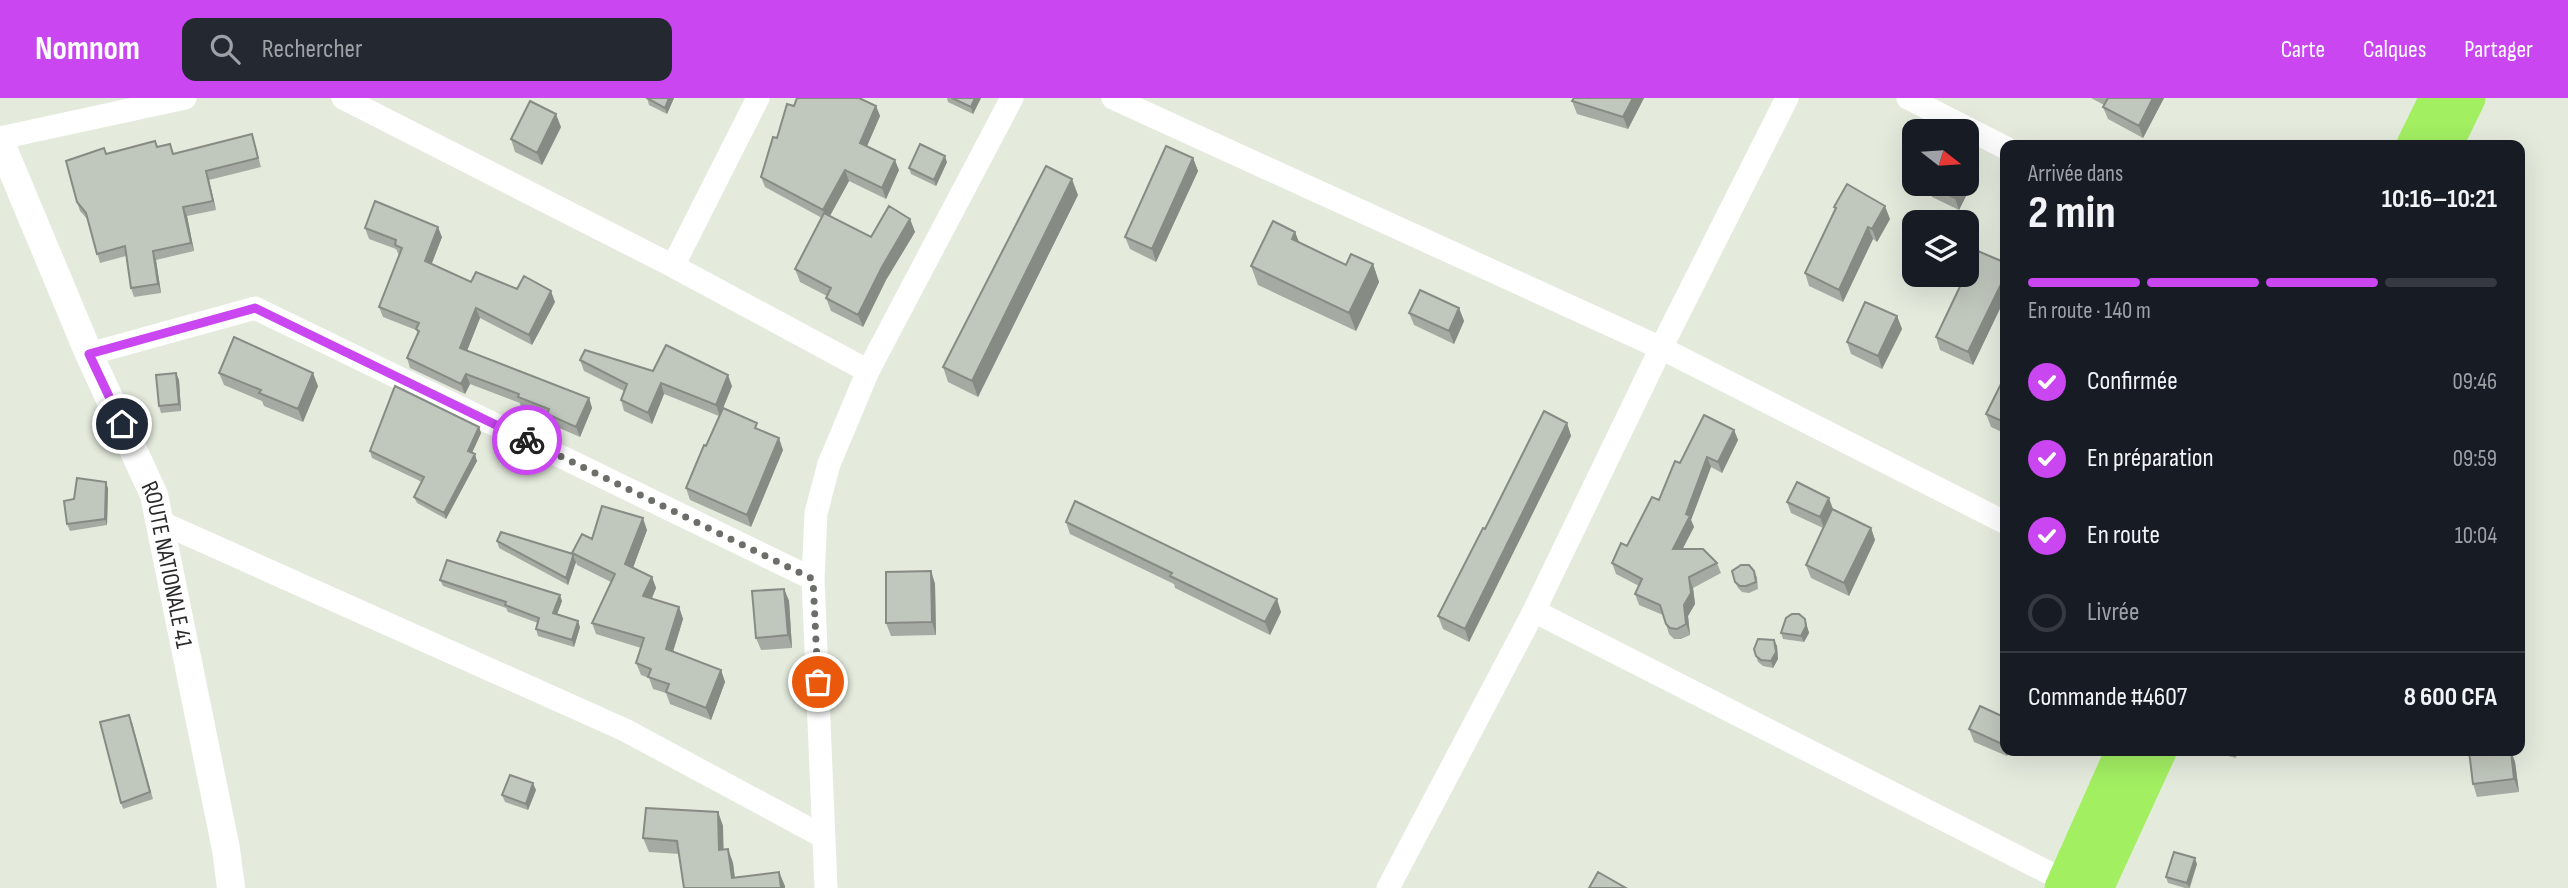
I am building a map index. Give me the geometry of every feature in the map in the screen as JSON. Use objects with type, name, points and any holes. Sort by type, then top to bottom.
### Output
[{"type":"highway","points":[[2417,140],[2438,98]]},
{"type":"highway","points":[[2446,140],[2467,98]]},
{"type":"highway","points":[[2074,886],[2122,756]]},
{"type":"highway","points":[[2074,886],[2155,756]]},
{"type":"street","points":[[0,139],[186,98]]},
{"type":"street","points":[[343,98],[673,266],[867,371]]},
{"type":"street","points":[[673,266],[758,98]]},
{"type":"street","points":[[826,888],[813,579],[816,513],[829,464],[867,371],[1012,98]]},
{"type":"street","points":[[1113,98],[1661,348],[2000,520]]},
{"type":"street","points":[[1388,888],[1534,611],[1661,348],[1787,98]]},
{"type":"street","points":[[1908,98],[2000,145]]},
{"type":"street","name":"ROUTE NATIONALE 41","points":[[0,139],[89,354],[154,495],[232,888]]},
{"type":"street","points":[[89,354],[255,308],[813,579]]},
{"type":"street","points":[[160,522],[625,730],[824,837]]},
{"type":"street","points":[[1534,611],[2074,886]]},
{"type":"building","points":[[647,98],[669,98],[665,108]]},
{"type":"building","points":[[797,98],[859,98],[876,106],[860,143],[895,160],[882,188],[845,170],[823,210],[761,177],[773,137],[777,138],[787,104],[794,106]]},
{"type":"building","points":[[952,98],[975,98],[971,107]]},
{"type":"building","points":[[1574,98],[1633,98],[1623,117],[1572,101]]},
{"type":"building","points":[[2108,98],[2153,98],[2139,126],[2103,107]]},
{"type":"building","points":[[530,101],[556,114],[537,153],[511,139]]},
{"type":"building","points":[[252,134],[258,158],[206,171],[213,201],[183,207],[191,243],[153,251],[158,284],[131,288],[125,246],[97,254],[86,213],[77,202],[66,161],[104,148],[106,154],[155,141],[157,147],[170,144],[173,154]]},
{"type":"building","points":[[920,144],[945,156],[934,180],[909,168]]},
{"type":"building","points":[[1166,146],[1193,158],[1152,249],[1125,237]]},
{"type":"building","points":[[1046,166],[1072,179],[972,381],[943,367]]},
{"type":"building","points":[[1847,184],[1885,206],[1872,229],[1868,227],[1839,290],[1805,273]]},
{"type":"building","points":[[375,201],[438,227],[425,261],[471,282],[476,272],[517,289],[524,276],[551,291],[529,335],[476,308],[460,348],[589,398],[576,427],[547,414],[549,409],[518,397],[519,394],[466,374],[461,384],[407,358],[419,331],[416,329],[419,323],[379,307],[402,248],[395,245],[396,240],[365,228]]},
{"type":"building","points":[[889,206],[910,219],[858,315],[826,298],[831,288],[795,269],[824,213],[871,237]]},
{"type":"building","points":[[1273,221],[1295,232],[1292,239],[1346,265],[1351,254],[1373,264],[1349,313],[1251,266]]},
{"type":"building","points":[[1979,252],[2000,260],[2000,286],[1968,352],[1936,337],[1960,287],[1979,287]]},
{"type":"building","points":[[1420,290],[1459,308],[1449,331],[1409,313]]},
{"type":"building","points":[[1865,302],[1897,316],[1878,356],[1847,342]]},
{"type":"building","points":[[234,337],[313,373],[298,409],[219,373]]},
{"type":"building","points":[[666,345],[728,375],[716,405],[661,383],[648,413],[621,400],[627,384],[580,360],[585,350],[653,371]]},
{"type":"building","points":[[176,373],[179,404],[159,406],[156,375]]},
{"type":"building","points":[[395,386],[479,427],[468,451],[475,454],[444,513],[414,497],[424,477],[370,451]]},
{"type":"building","points":[[2000,386],[2000,420],[1986,414]]},
{"type":"building","points":[[723,408],[757,423],[755,428],[779,438],[747,515],[686,488]]},
{"type":"building","points":[[1544,411],[1567,423],[1465,629],[1438,616]]},
{"type":"building","points":[[1704,415],[1734,430],[1718,462],[1707,457],[1686,514],[1690,516],[1673,549],[1703,549],[1717,563],[1689,577],[1691,593],[1684,605],[1686,624],[1677,629],[1670,628],[1660,605],[1635,594],[1642,579],[1612,563],[1621,543],[1627,546],[1652,497],[1659,500],[1675,461],[1680,463]]},
{"type":"building","points":[[77,478],[106,482],[105,519],[67,524],[64,501],[74,499]]},
{"type":"building","points":[[1797,482],[1829,498],[1820,517],[1787,502]]},
{"type":"building","points":[[1075,501],[1277,599],[1265,622],[1066,522]]},
{"type":"building","points":[[602,506],[643,518],[625,564],[652,577],[643,596],[679,607],[666,649],[721,670],[706,708],[666,692],[669,684],[648,677],[651,669],[636,663],[644,638],[592,623],[615,574],[572,553],[582,534],[592,539]]},
{"type":"building","points":[[1832,509],[1871,528],[1844,583],[1806,565]]},
{"type":"building","points":[[501,532],[573,554],[566,578],[497,541]]},
{"type":"building","points":[[447,560],[560,595],[553,613],[578,621],[572,640],[536,629],[539,618],[505,605],[506,602],[440,580]]},
{"type":"building","points":[[1741,565],[1749,565],[1754,571],[1756,582],[1740,586],[1735,582],[1732,571]]},
{"type":"building","points":[[931,571],[932,622],[886,623],[886,572]]},
{"type":"building","points":[[784,589],[788,635],[756,638],[752,591]]},
{"type":"building","points":[[1799,614],[1805,619],[1806,626],[1801,636],[1781,633],[1786,618]]},
{"type":"building","points":[[1758,639],[1774,640],[1776,652],[1771,661],[1761,660],[1756,656],[1754,649]]},
{"type":"building","points":[[1980,706],[2000,715],[2000,743],[1969,729]]},
{"type":"building","points":[[129,715],[150,792],[121,803],[100,722]]},
{"type":"building","points":[[2470,756],[2512,756],[2514,779],[2473,784]]},
{"type":"building","points":[[510,775],[533,783],[526,804],[502,795]]},
{"type":"building","points":[[646,808],[718,812],[719,850],[728,849],[732,878],[779,872],[781,888],[684,888],[677,841],[643,838]]},
{"type":"building","points":[[2174,852],[2195,858],[2187,883],[2166,877]]},
{"type":"building","points":[[1598,872],[1626,888],[1589,888]]},
{"type":"way so far","points":[[527,440],[813,579],[818,682]]},
{"type":"route","points":[[122,424],[89,354],[255,308],[527,440]]}]
